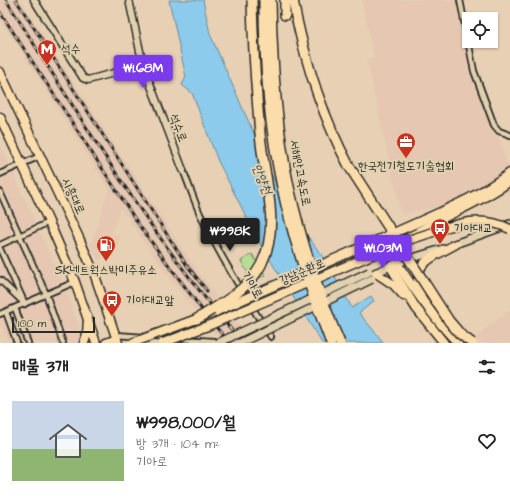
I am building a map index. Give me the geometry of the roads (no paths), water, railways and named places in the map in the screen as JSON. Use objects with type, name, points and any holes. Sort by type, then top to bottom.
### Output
[{"type":"highway","points":[[197,319],[232,297],[244,287],[261,264],[267,250],[271,225],[260,135],[252,0]]},
{"type":"highway","name":"서해안고속도로","points":[[264,0],[264,50],[266,73],[273,136],[282,187],[312,294],[331,343]]},
{"type":"highway","name":"서해안고속도로","points":[[271,0],[272,50],[275,88],[281,139],[289,186],[308,257],[340,343]]},
{"type":"highway","points":[[285,0],[285,15]]},
{"type":"highway","points":[[293,0],[304,51],[317,94],[335,140],[349,166],[449,321],[460,334],[472,343]]},
{"type":"main road","name":"시흥대로","points":[[0,72],[79,238],[94,273],[117,339]]},
{"type":"main road","points":[[0,117],[75,282],[96,343]]},
{"type":"main road","name":"강남순환로","points":[[132,343],[197,319],[448,208],[486,189],[510,172]]},
{"type":"main road","name":"강남순환로","points":[[163,343],[217,322],[404,241],[417,232],[482,199],[510,181]]},
{"type":"main road","points":[[404,241],[421,237],[452,225],[471,222],[489,221],[510,229]]},
{"type":"main road","points":[[217,343],[393,265],[510,224]]},
{"type":"main road","points":[[424,305],[418,287],[417,276],[422,264],[456,244]]},
{"type":"main road","points":[[393,265],[424,305],[458,343]]},
{"type":"main road","points":[[393,265],[416,308]]},
{"type":"main road","points":[[373,274],[394,285],[416,308],[444,343]]},
{"type":"main road","points":[[240,343],[373,274]]},
{"type":"main road","points":[[84,343],[87,334],[88,319]]},
{"type":"main road","points":[[106,343],[117,339]]},
{"type":"street","points":[[34,0],[83,78],[88,80],[143,65]]},
{"type":"street","name":"석수로","points":[[129,0],[143,65],[183,170]]},
{"type":"street","points":[[460,0],[474,71],[494,125],[499,130],[510,135]]},
{"type":"street","points":[[0,174],[40,156]]},
{"type":"street","name":"기아로","points":[[183,170],[200,213],[216,245],[270,337]]},
{"type":"street","points":[[0,192],[46,294],[63,343]]},
{"type":"street","points":[[0,245],[49,222]]},
{"type":"street","points":[[0,249],[24,304]]},
{"type":"street","points":[[0,280],[24,304]]},
{"type":"street","points":[[0,314],[75,282]]},
{"type":"street","points":[[15,308],[28,343]]},
{"type":"street","points":[[6,312],[17,343]]},
{"type":"street","points":[[117,339],[214,341],[217,343]]},
{"type":"water","name":"안양천","points":[[169,0],[203,0],[210,34],[286,207],[326,261],[352,308],[371,296],[374,301],[359,313],[384,343],[322,343],[260,244],[218,161],[192,93],[182,85],[186,77]]},
{"type":"railway","points":[[6,0],[147,220],[209,303],[243,343]]},
{"type":"railway","points":[[16,0],[186,264],[207,291]]},
{"type":"railway","points":[[0,12],[141,228],[209,319],[230,343]]},
{"type":"place","name":"석수","points":[[47,66]]},
{"type":"place","name":"한국전기철도기술협회","points":[[406,159]]},
{"type":"place","name":"기아대교","points":[[440,245]]},
{"type":"place","name":"SK네트웍스박미주유소","points":[[106,262]]},
{"type":"place","name":"기아대교앞","points":[[112,317]]}]
